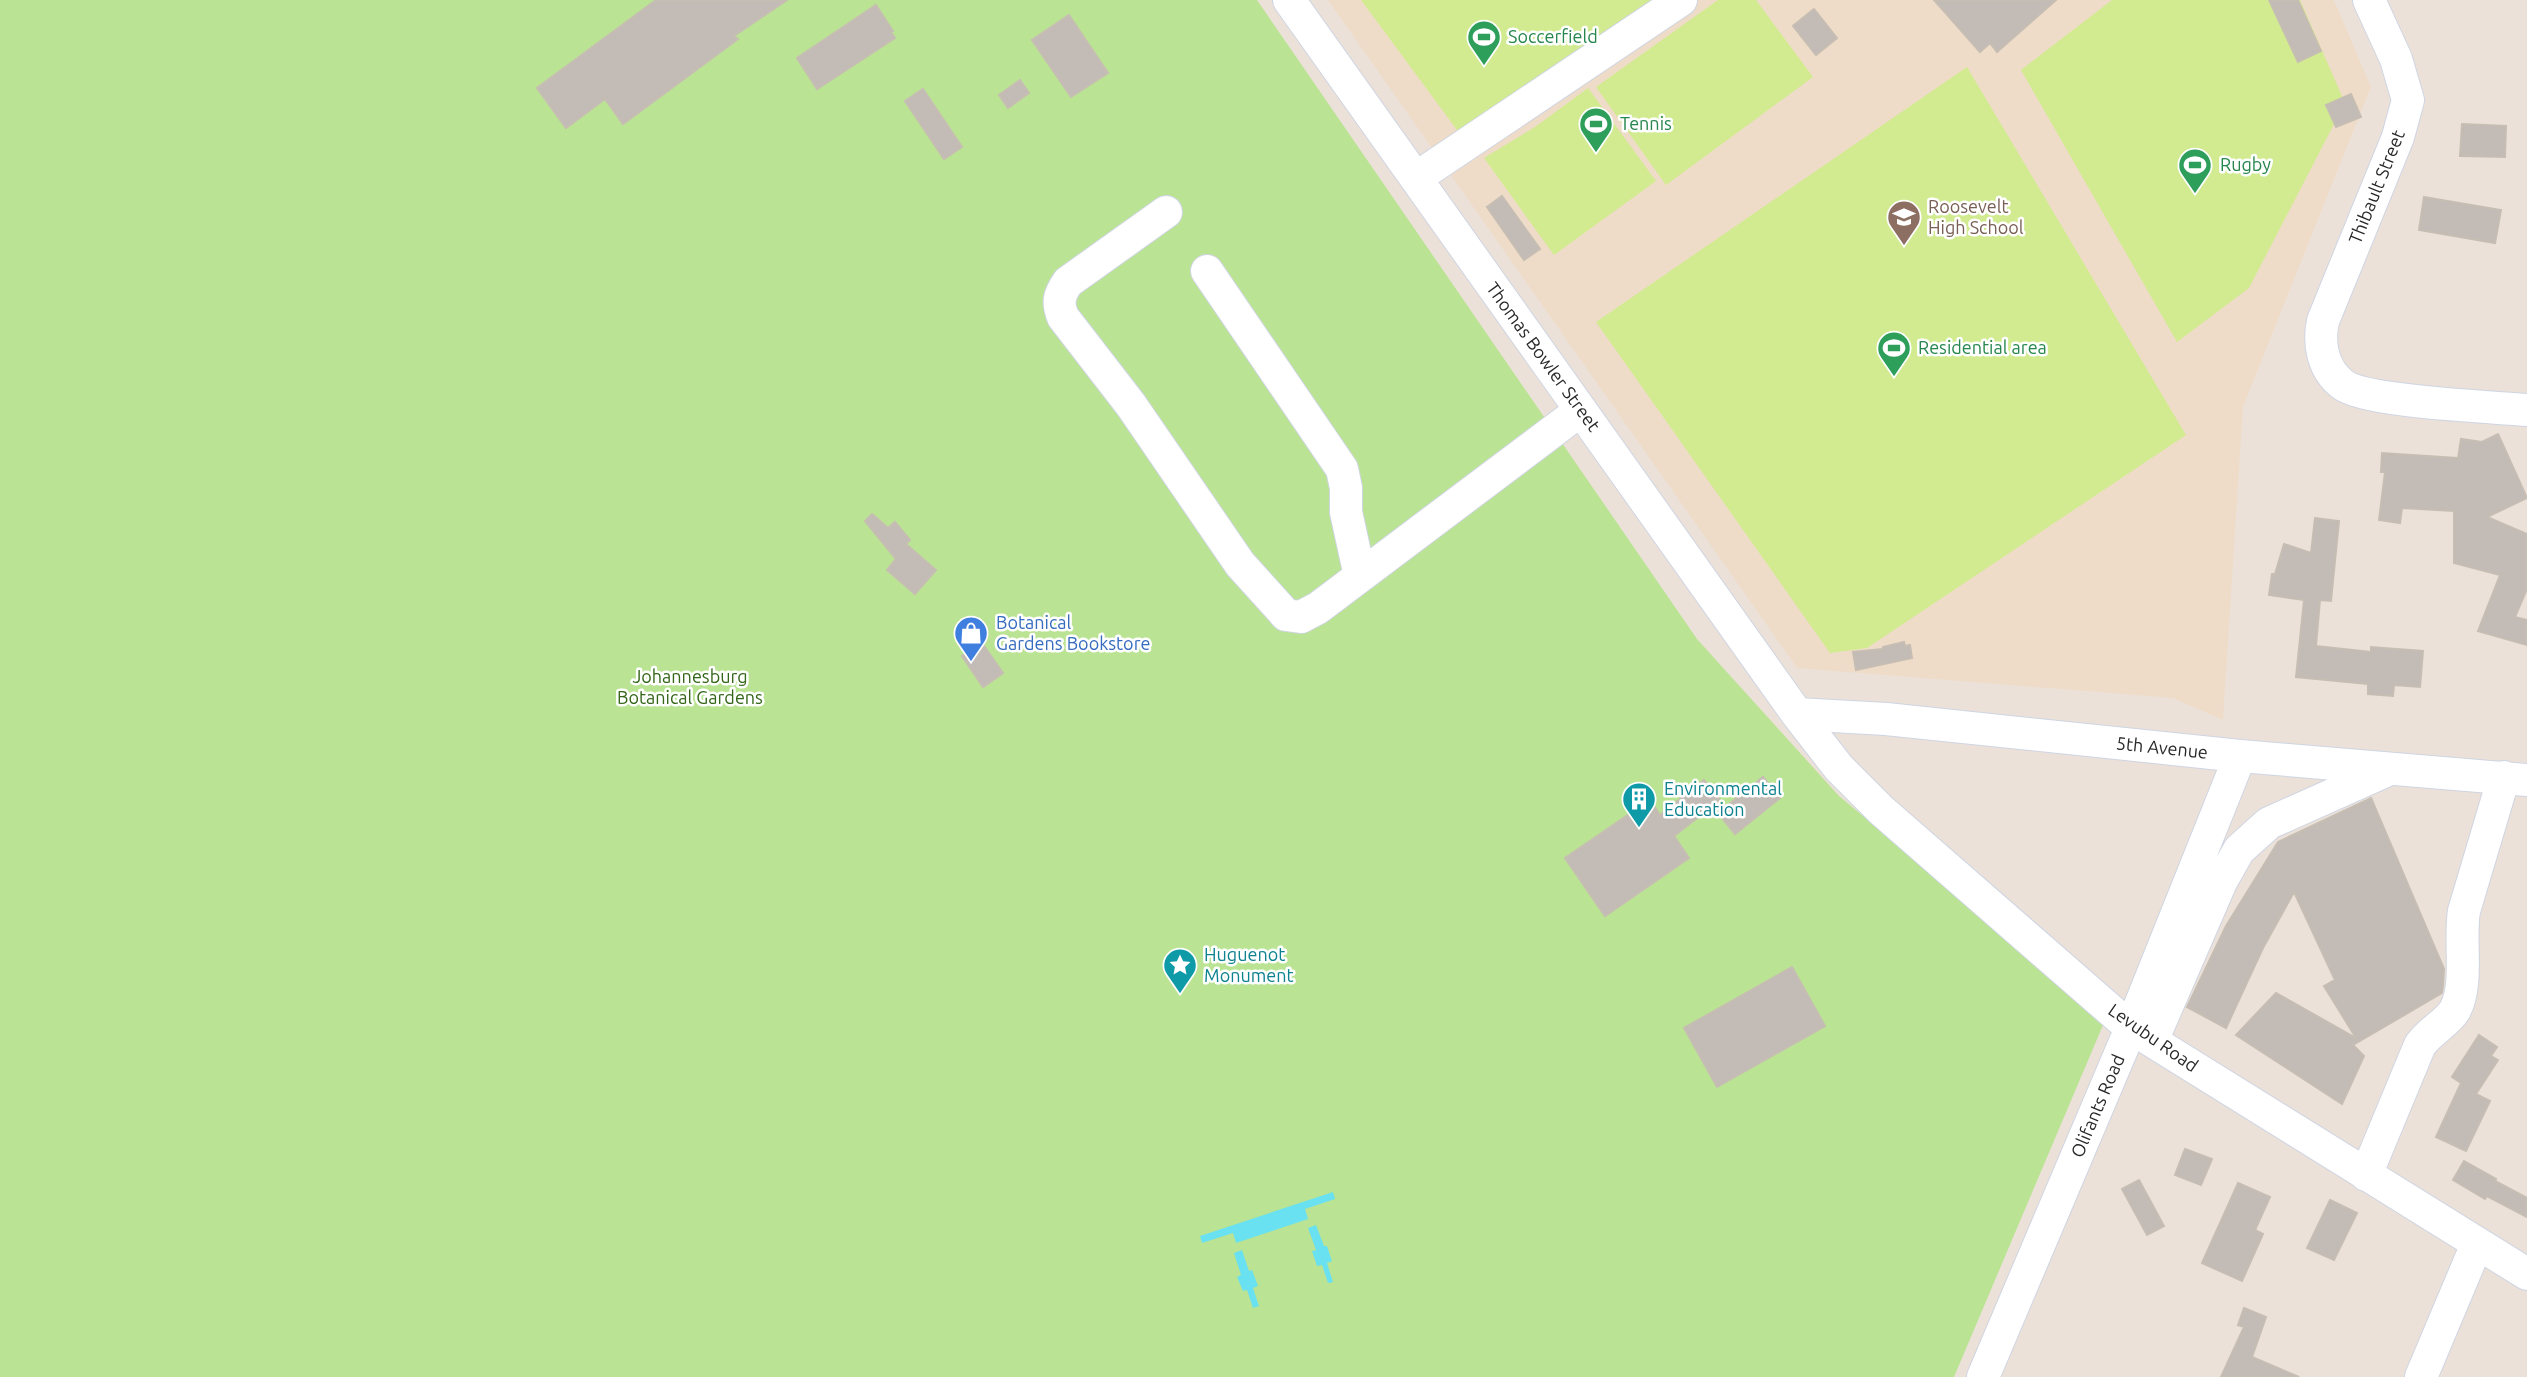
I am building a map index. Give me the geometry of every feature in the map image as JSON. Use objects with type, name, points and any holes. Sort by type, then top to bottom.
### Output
[{"type":"street","name":"Thomas Bowler Street","points":[[1289,0],[1797,713]]},
{"type":"street","points":[[1416,178],[1681,0]]},
{"type":"street","name":"Thibault Street","points":[[2369,0],[2396,59],[2408,100],[2398,137],[2323,321],[2320,334],[2326,364],[2343,386],[2373,395],[2527,410]]},
{"type":"street","points":[[1166,212],[1068,282],[1059,298],[1059,307],[1063,317],[1131,405],[1240,564],[1286,615],[1301,617],[1318,608],[1581,410]]},
{"type":"street","points":[[1207,271],[1342,469],[1346,488],[1346,512],[1360,576]]},
{"type":"street","name":"5th Avenue","points":[[1797,713],[1886,719],[2240,756],[2515,779]]},
{"type":"street","name":"Levubu Road","points":[[1797,713],[1839,768],[1914,841],[2142,1034],[2527,1274]]},
{"type":"street","name":"Olifants Road","points":[[1983,1377],[2142,1034],[2240,756]]},
{"type":"street","points":[[2142,1034],[2239,850],[2269,823],[2392,768]]},
{"type":"street","points":[[2366,1175],[2420,1045],[2427,1035],[2454,1013],[2459,999],[2462,971],[2461,931],[2464,911],[2515,779]]},
{"type":"street","points":[[2421,1377],[2477,1244]]},
{"type":"shaded area","name":"Roosevelt High School","points":[[1328,0],[2334,0],[2371,87],[2243,407],[2223,720],[2173,698],[1797,668]]},
{"type":"green space","name":"Johannesburg Botanical Gardens","points":[[0,0],[1257,0],[1697,639],[1839,796],[2106,1018],[1954,1377],[0,1377]]},
{"type":"green space","name":"Soccerfield","points":[[1361,0],[1655,0],[1460,134]]},
{"type":"green space","points":[[1718,0],[1756,0],[1813,77],[1666,185],[1596,87]]},
{"type":"green space","name":"Rugby","points":[[2112,0],[2300,0],[2345,103],[2249,288],[2177,342],[2021,70]]},
{"type":"green space","name":"Residential area","points":[[1967,67],[2186,435],[1867,648],[1830,653],[1596,322]]},
{"type":"green space","points":[[1588,88],[1656,181],[1554,255],[1484,158],[1535,127]]},
{"type":"water","points":[[1333,1192],[1335,1199],[1305,1209],[1308,1219],[1236,1243],[1233,1233],[1202,1243],[1200,1236]]},
{"type":"water","points":[[1316,1225],[1332,1261],[1327,1263],[1333,1282],[1328,1283],[1322,1265],[1317,1266],[1312,1251],[1316,1250],[1308,1228]]},
{"type":"water","points":[[1242,1250],[1249,1271],[1252,1270],[1258,1286],[1253,1288],[1259,1306],[1253,1308],[1247,1290],[1243,1291],[1237,1277],[1241,1275],[1234,1253]]},
{"type":"building","points":[[656,0],[787,0],[734,36],[738,39],[623,124],[605,99],[566,128],[537,88]]},
{"type":"building","points":[[1934,0],[2056,0],[1997,52],[1990,43],[1980,52]]},
{"type":"building","points":[[2269,0],[2298,0],[2321,51],[2298,62]]},
{"type":"building","points":[[876,5],[895,38],[817,89],[797,58]]},
{"type":"building","points":[[1814,9],[1837,38],[1816,55],[1793,26]]},
{"type":"building","points":[[1069,15],[1108,73],[1071,97],[1032,40]]},
{"type":"building","points":[[1020,80],[1029,93],[1008,108],[999,95]]},
{"type":"building","points":[[923,89],[962,147],[944,159],[905,101]]},
{"type":"building","points":[[2351,94],[2361,117],[2336,127],[2326,105]]},
{"type":"building","points":[[2462,124],[2506,126],[2505,157],[2460,156]]},
{"type":"building","points":[[1502,196],[1540,249],[1524,260],[1487,207]]},
{"type":"building","points":[[2424,197],[2501,210],[2495,243],[2419,230]]},
{"type":"building","points":[[2498,434],[2527,498],[2487,517],[2527,534],[2527,589],[2515,617],[2527,620],[2527,645],[2478,631],[2500,575],[2454,563],[2454,511],[2402,508],[2400,523],[2379,520],[2385,472],[2381,472],[2382,453],[2458,458],[2461,439],[2482,442]]},
{"type":"building","points":[[872,514],[888,528],[895,522],[910,540],[906,544],[936,570],[915,594],[887,570],[896,559],[865,521]]},
{"type":"building","points":[[2315,518],[2339,521],[2331,601],[2320,600],[2316,646],[2371,652],[2371,647],[2423,651],[2420,687],[2394,685],[2393,696],[2368,694],[2368,684],[2296,677],[2304,600],[2269,595],[2272,574],[2275,574],[2284,544],[2311,553]]},
{"type":"building","points":[[1904,642],[1905,646],[1910,645],[1912,658],[1856,670],[1853,652],[1883,649]]},
{"type":"building","points":[[982,643],[1003,673],[983,687],[962,656]]},
{"type":"building","points":[[1763,777],[1780,798],[1735,834],[1718,813]]},
{"type":"building","name":"Environmental Education","points":[[1704,780],[1720,800],[1674,836],[1689,858],[1605,916],[1565,858],[1650,800],[1660,815]]},
{"type":"building","points":[[2371,798],[2444,969],[2443,985],[2442,993],[2353,1045],[2364,1056],[2342,1104],[2236,1035],[2276,993],[2356,1038],[2324,986],[2335,980],[2294,892],[2263,948],[2226,1028],[2187,1007],[2226,926],[2278,842]]},
{"type":"building","points":[[1792,967],[1825,1026],[1717,1087],[1684,1028]]},
{"type":"building","points":[[2479,1035],[2497,1047],[2491,1056],[2498,1060],[2476,1094],[2490,1101],[2466,1151],[2436,1137],[2461,1083],[2452,1077]]},
{"type":"building","points":[[2185,1149],[2212,1159],[2201,1185],[2175,1175]]},
{"type":"building","points":[[2464,1161],[2527,1198],[2527,1217],[2487,1196],[2485,1199],[2453,1180]]},
{"type":"building","points":[[2139,1180],[2164,1226],[2147,1235],[2122,1189]]},
{"type":"building","points":[[2238,1183],[2270,1197],[2255,1230],[2263,1234],[2242,1281],[2202,1263]]},
{"type":"building","points":[[2330,1200],[2357,1213],[2334,1260],[2307,1248]]},
{"type":"building","points":[[2244,1308],[2266,1317],[2252,1357],[2299,1377],[2221,1377],[2244,1327],[2238,1325]]},
{"type":"place","name":"Soccerfield","points":[[1484,67]]},
{"type":"place","name":"Tennis","points":[[1596,154]]},
{"type":"place","name":"Rugby","points":[[2195,195]]},
{"type":"place","name":"Roosevelt High School","points":[[1904,247]]},
{"type":"place","name":"Residential area","points":[[1894,378]]},
{"type":"place","name":"Botanical Gardens Bookstore","points":[[971,663]]},
{"type":"place","name":"Environmental Education","points":[[1639,829]]},
{"type":"place","name":"Huguenot Monument","points":[[1180,995]]}]
